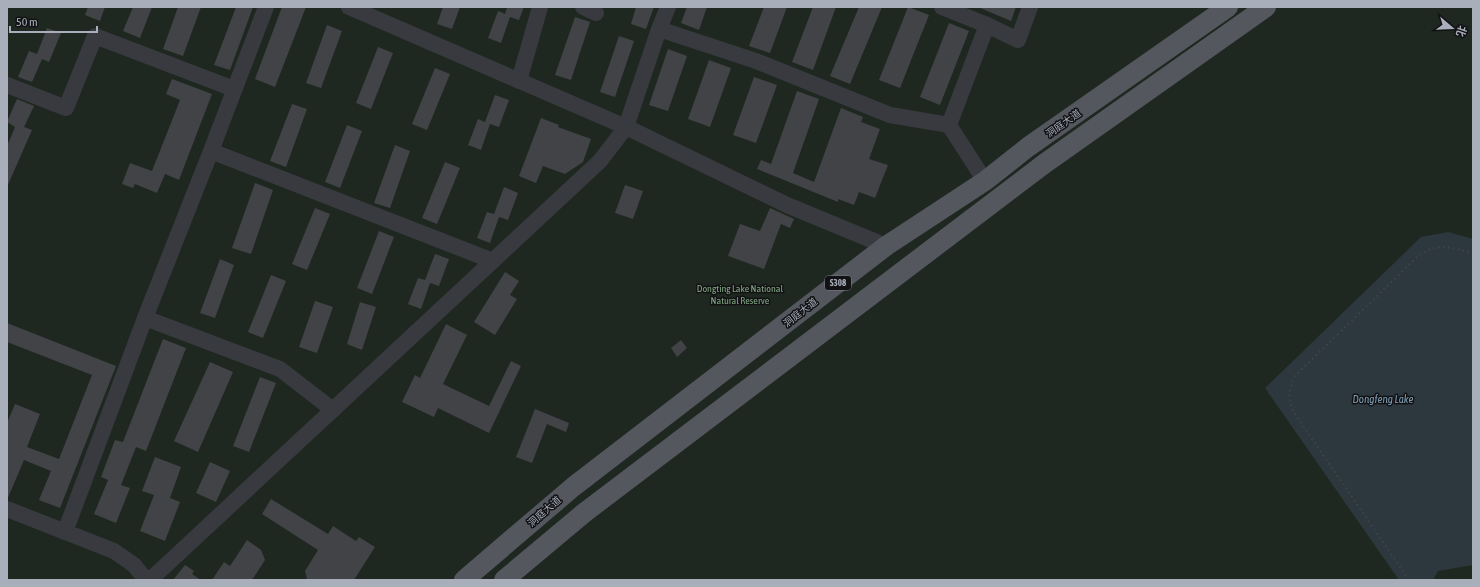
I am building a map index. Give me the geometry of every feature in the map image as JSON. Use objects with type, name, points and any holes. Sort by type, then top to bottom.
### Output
[{"type":"main road","name":"洞庭大道","points":[[464,580],[573,487],[886,246],[985,181],[1028,147],[1228,7]]},
{"type":"main road","points":[[504,580],[591,509],[1044,164],[1266,7]]},
{"type":"street","points":[[65,532],[145,318],[266,7]]},
{"type":"street","points":[[349,7],[519,82],[626,127],[787,205],[886,246]]},
{"type":"street","points":[[519,82],[540,7]]},
{"type":"street","points":[[150,580],[600,161],[626,127],[659,29],[668,7]]},
{"type":"street","points":[[942,7],[987,25],[1018,40],[1030,7]]},
{"type":"street","points":[[948,125],[987,25]]},
{"type":"street","points":[[659,29],[756,61],[890,115],[948,125],[985,181]]},
{"type":"street","points":[[7,85],[66,108],[95,36],[234,89]]},
{"type":"street","points":[[211,150],[493,261]]},
{"type":"street","points":[[145,318],[280,369],[333,410]]},
{"type":"street","points":[[7,509],[114,551],[134,565],[146,580]]},
{"type":"path","points":[[1409,580],[1293,411],[1289,398],[1290,386],[1295,376],[1418,256],[1426,250],[1437,246],[1453,248],[1473,254]]},
{"type":"green space","name":"Dongting Lake National Natural Reserve","points":[[7,7],[1473,7],[1473,580],[7,580]]},
{"type":"water","name":"Dongfeng Lake","points":[[1448,232],[1473,239],[1473,565],[1438,571],[1433,580],[1399,580],[1265,388],[1421,237]]},
{"type":"building","points":[[88,7],[105,7],[100,21],[85,15]]},
{"type":"building","points":[[133,7],[152,7],[140,38],[123,31]]},
{"type":"building","points":[[178,7],[201,7],[183,56],[163,49]]},
{"type":"building","points":[[236,7],[253,7],[230,70],[214,65]]},
{"type":"building","points":[[282,7],[306,7],[275,87],[255,79]]},
{"type":"building","points":[[443,7],[460,7],[452,29],[437,24]]},
{"type":"building","points":[[507,7],[524,7],[519,20],[510,17],[501,43],[488,38],[498,11],[505,14]]},
{"type":"building","points":[[636,7],[654,7],[646,29],[631,24]]},
{"type":"building","points":[[687,7],[707,7],[699,30],[681,23]]},
{"type":"building","points":[[764,7],[787,7],[770,53],[749,46]]},
{"type":"building","points":[[813,7],[836,7],[813,70],[792,62]]},
{"type":"building","points":[[859,7],[882,7],[850,84],[830,76]]},
{"type":"building","points":[[908,7],[929,15],[900,88],[879,80]]},
{"type":"building","points":[[978,7],[1016,7],[1011,21]]},
{"type":"building","points":[[575,17],[590,22],[571,80],[555,75]]},
{"type":"building","points":[[949,23],[969,31],[940,105],[920,97]]},
{"type":"building","points":[[327,25],[342,31],[321,88],[306,83]]},
{"type":"building","points":[[47,28],[61,33],[49,62],[42,59],[32,82],[18,77],[29,51],[37,54]]},
{"type":"building","points":[[619,36],[634,41],[615,97],[600,92]]},
{"type":"building","points":[[378,47],[393,53],[371,109],[356,103]]},
{"type":"building","points":[[668,49],[687,56],[668,111],[649,105]]},
{"type":"building","points":[[709,60],[731,68],[710,127],[688,119]]},
{"type":"building","points":[[435,68],[450,74],[427,130],[412,124]]},
{"type":"building","points":[[754,77],[777,85],[756,143],[733,135]]},
{"type":"building","points":[[172,79],[212,94],[179,180],[165,174],[157,193],[135,184],[133,188],[122,184],[130,163],[152,171],[180,100],[166,94]]},
{"type":"building","points":[[797,91],[819,99],[793,173],[814,182],[841,108],[863,117],[861,122],[880,129],[869,159],[888,165],[875,198],[859,192],[854,205],[838,199],[838,202],[757,169],[761,160],[771,164]]},
{"type":"building","points":[[495,95],[509,100],[499,127],[490,124],[481,150],[468,145],[478,119],[485,122]]},
{"type":"building","points":[[17,99],[34,106],[24,127],[32,130],[7,187],[7,146],[15,127],[7,122]]},
{"type":"building","points":[[292,104],[307,109],[286,167],[270,161]]},
{"type":"building","points":[[541,118],[559,125],[558,127],[591,139],[583,162],[565,174],[543,166],[536,183],[519,176]]},
{"type":"building","points":[[347,125],[362,131],[340,188],[325,182]]},
{"type":"building","points":[[395,145],[410,151],[390,208],[374,203]]},
{"type":"building","points":[[445,162],[460,168],[437,224],[422,218]]},
{"type":"building","points":[[255,183],[273,190],[251,254],[232,248]]},
{"type":"building","points":[[625,185],[643,191],[633,219],[615,213]]},
{"type":"building","points":[[504,187],[518,193],[508,220],[499,217],[490,243],[477,238],[487,212],[494,214]]},
{"type":"building","points":[[315,208],[330,214],[307,270],[292,264]]},
{"type":"building","points":[[770,208],[794,219],[790,228],[781,224],[764,269],[728,256],[740,224],[760,231]]},
{"type":"building","points":[[379,231],[394,237],[372,294],[357,288]]},
{"type":"building","points":[[435,254],[449,259],[439,286],[430,283],[421,309],[408,304],[418,278],[425,280]]},
{"type":"building","points":[[220,259],[234,265],[215,318],[200,313]]},
{"type":"building","points":[[505,272],[519,281],[510,295],[517,299],[495,335],[474,322]]},
{"type":"building","points":[[271,275],[286,281],[263,338],[248,332]]},
{"type":"building","points":[[315,301],[333,307],[317,353],[299,347]]},
{"type":"building","points":[[360,302],[376,307],[362,350],[347,344]]},
{"type":"building","points":[[7,323],[116,366],[60,508],[39,500],[51,471],[24,460],[7,500],[7,423],[15,404],[40,414],[27,447],[59,459],[92,375],[7,342]]},
{"type":"building","points":[[446,324],[467,335],[443,384],[489,406],[511,361],[521,366],[489,433],[438,408],[434,417],[402,402],[415,375],[420,378]]},
{"type":"building","points":[[163,339],[186,348],[146,451],[136,447],[121,485],[130,488],[116,523],[94,514],[108,480],[101,477],[115,440],[123,442]]},
{"type":"building","points":[[681,340],[687,348],[677,357],[671,348]]},
{"type":"building","points":[[210,362],[233,372],[198,452],[174,441]]},
{"type":"building","points":[[260,377],[276,383],[249,452],[233,446]]},
{"type":"building","points":[[535,409],[569,423],[566,432],[547,424],[532,463],[516,457]]},
{"type":"building","points":[[155,457],[181,467],[170,498],[180,502],[165,541],[140,531],[154,495],[142,491]]},
{"type":"building","points":[[210,462],[230,471],[216,502],[196,493]]},
{"type":"building","points":[[271,499],[328,534],[333,526],[356,541],[359,537],[375,547],[354,580],[307,580],[305,571],[318,550],[262,514]]},
{"type":"building","points":[[247,540],[261,550],[265,560],[252,580],[212,580],[224,562],[230,566]]},
{"type":"building","points":[[185,565],[194,571],[192,574],[201,580],[173,580]]}]
